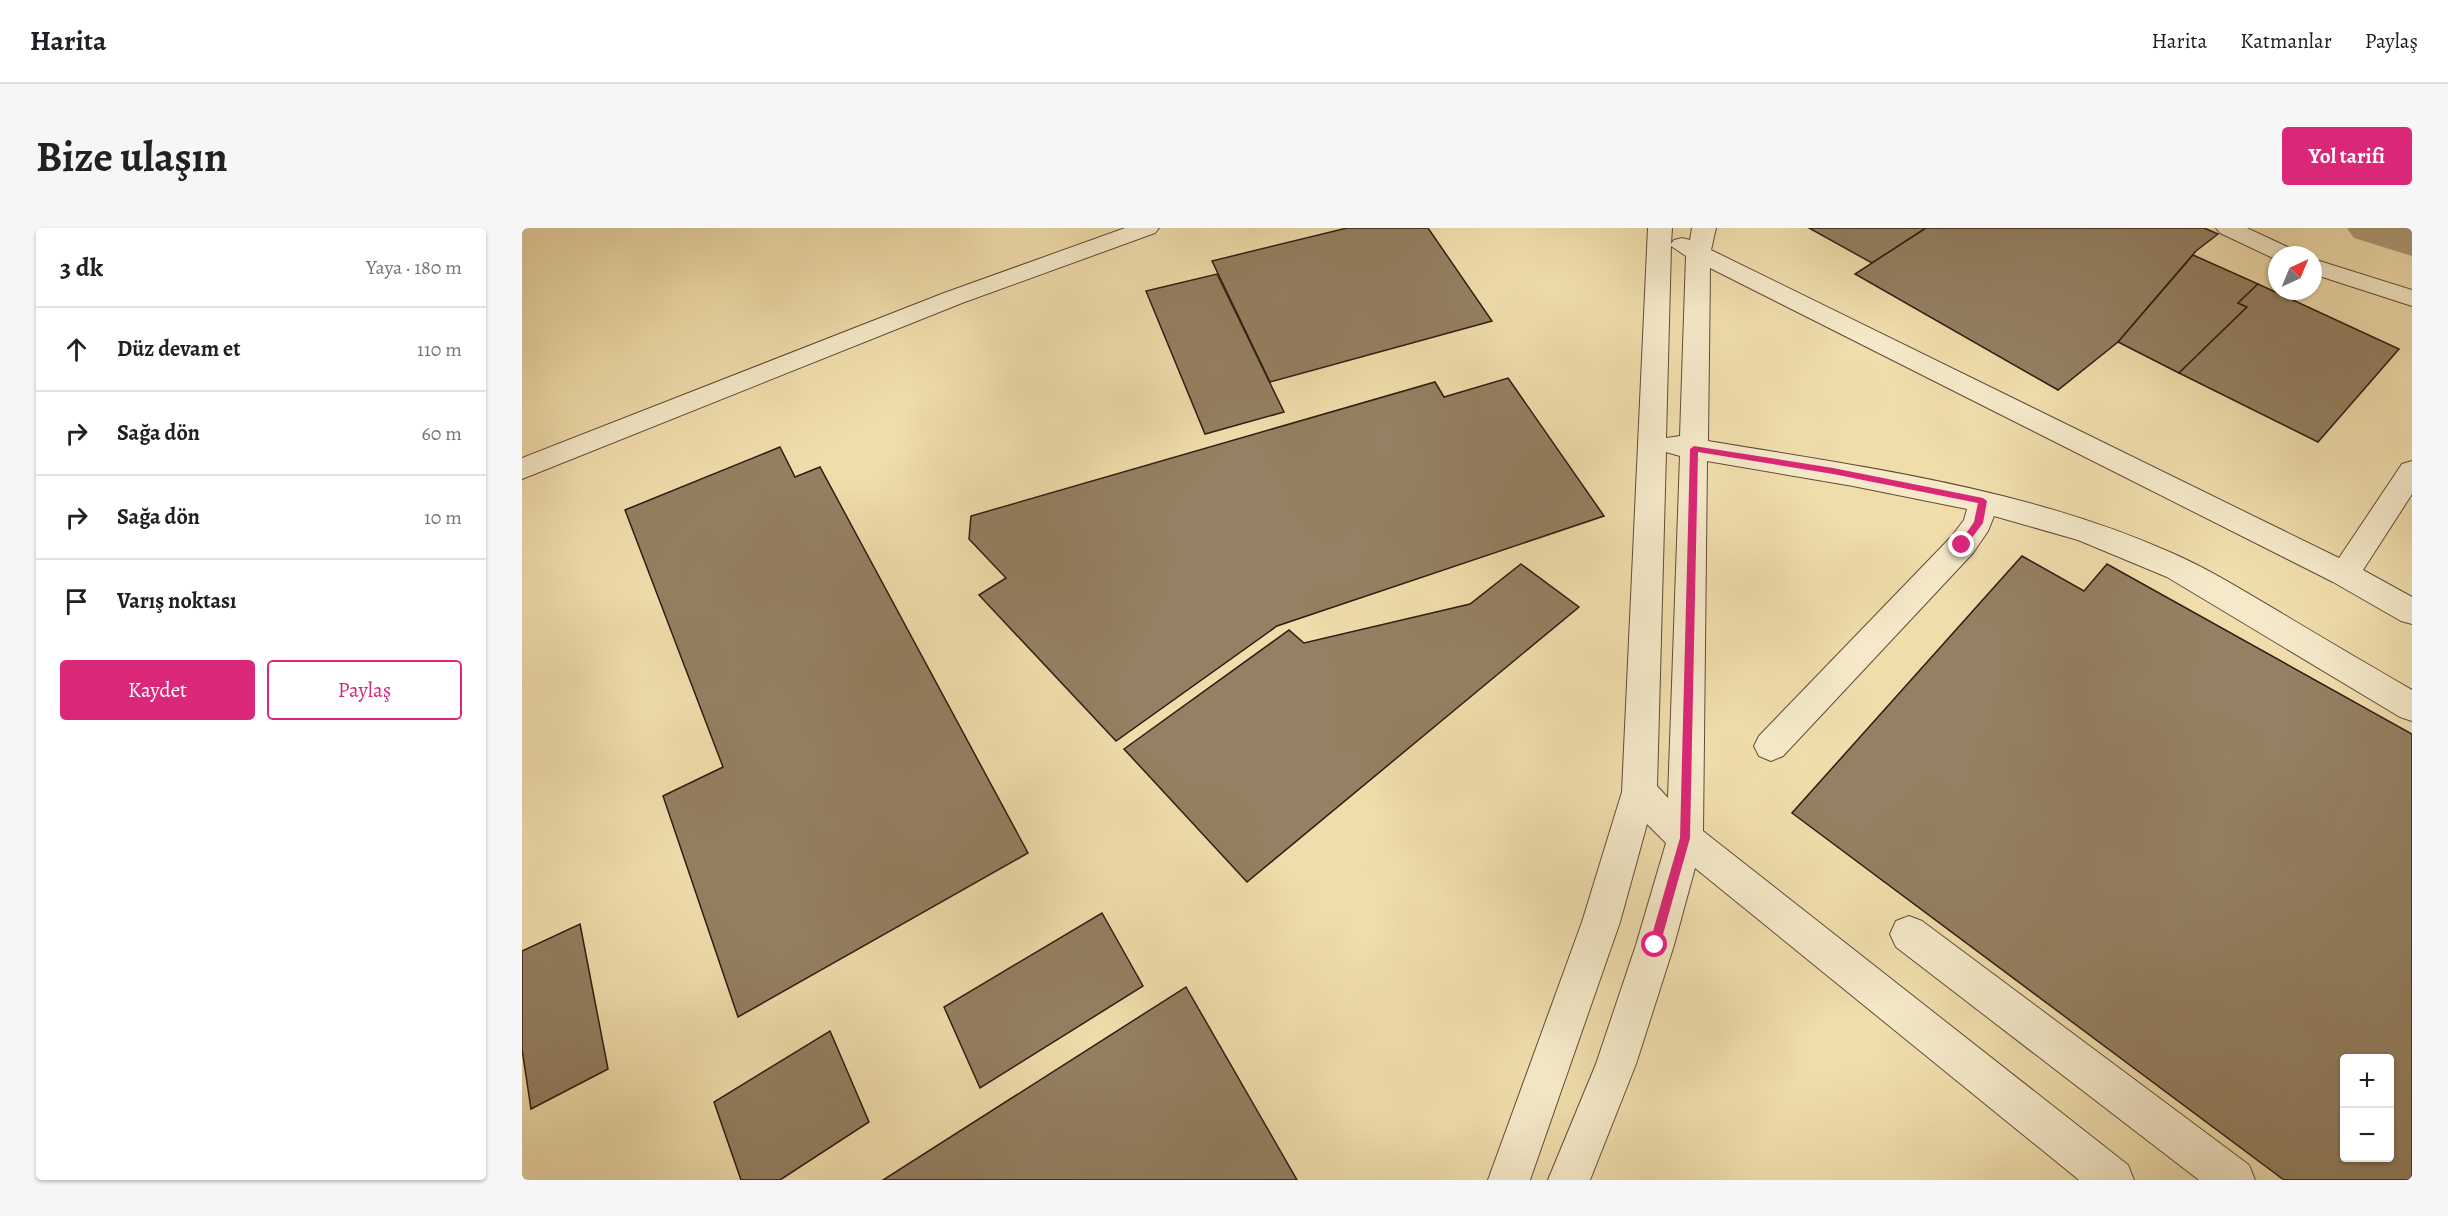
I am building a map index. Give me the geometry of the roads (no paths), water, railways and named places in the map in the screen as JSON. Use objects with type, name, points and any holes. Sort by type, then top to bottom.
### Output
[{"type":"lane","points":[[522,469],[942,303],[1147,228]]},
{"type":"lane","points":[[2228,228],[2268,247]]},
{"type":"lane","points":[[1509,1180],[1601,922],[1639,792],[1652,441],[1655,230],[1701,241],[2344,574],[2412,612]]},
{"type":"lane","points":[[1569,1180],[1616,1064],[1655,945],[1685,838],[1701,241]]},
{"type":"lane","points":[[2322,269],[2412,298]]},
{"type":"lane","points":[[1652,441],[1833,471],[1983,501],[2059,522],[2145,554],[2200,579],[2412,707]]},
{"type":"lane","points":[[2344,574],[2412,471]]},
{"type":"lane","points":[[1771,746],[1962,545],[1978,523],[1983,501]]},
{"type":"lane","points":[[1639,792],[1685,838],[2113,1180]]},
{"type":"lane","points":[[1909,934],[2234,1180]]},
{"type":"waterway","points":[[2370,228],[2412,242]]}]
